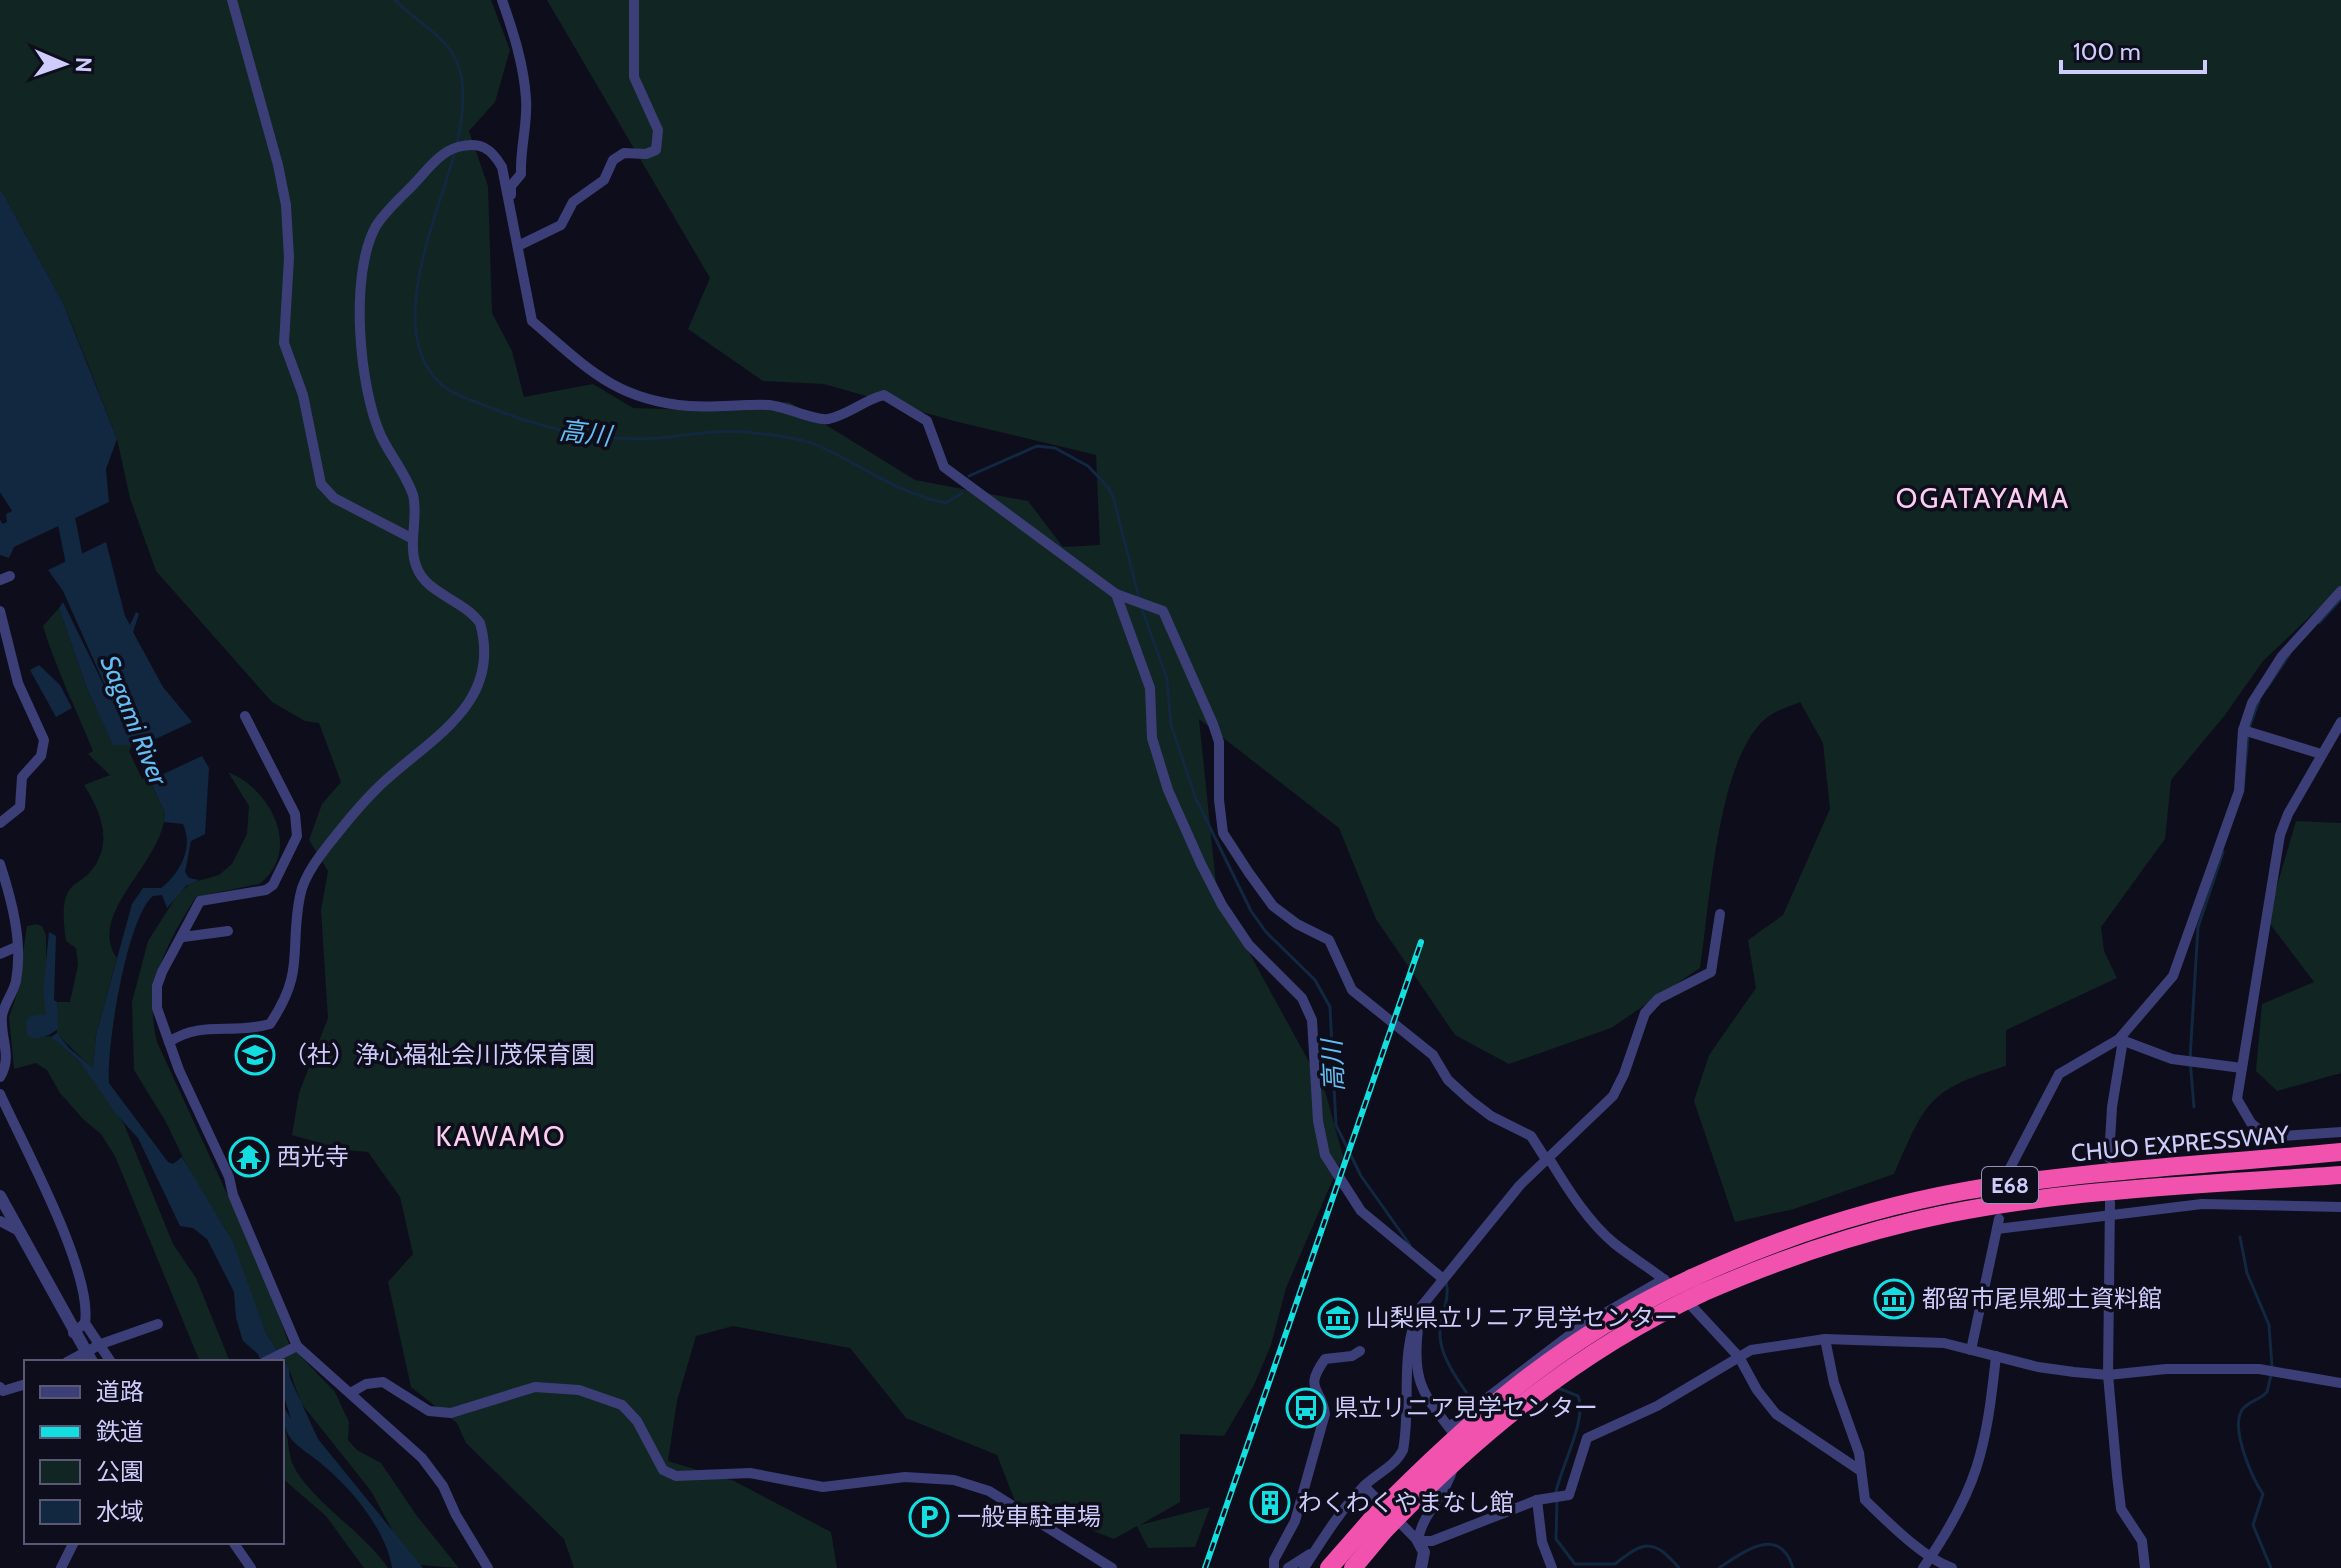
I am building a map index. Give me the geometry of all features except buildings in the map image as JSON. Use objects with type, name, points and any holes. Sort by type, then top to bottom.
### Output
[{"type":"highway","name":"CHUO EXPRESSWAY","points":[[1329,1568],[1563,1371],[1697,1285],[1820,1227],[1966,1191],[2172,1167],[2341,1152]]},
{"type":"highway","name":"CHUO EXPRESSWAY","points":[[1697,1285],[1829,1244],[1958,1212],[2173,1187],[2341,1175]]},
{"type":"highway","name":"CHUO EXPRESSWAY","points":[[1353,1568],[1377,1526]]},
{"type":"street","points":[[232,0],[278,165],[286,205],[289,258],[284,343],[303,395],[321,484],[334,498],[413,539]]},
{"type":"street","points":[[502,0],[520,60],[527,101],[520,148],[521,174],[511,186],[511,200]]},
{"type":"street","points":[[520,245],[561,225],[573,202],[604,180],[613,160],[624,153],[646,154],[656,150],[658,130],[634,77],[634,0]]},
{"type":"street","points":[[169,1042],[191,1029],[246,1031],[270,1024],[287,999],[294,973],[300,894],[313,867],[385,780],[444,734],[472,698],[482,666],[480,623],[467,608],[422,577],[414,558],[413,496],[381,435],[363,369],[363,274],[368,244],[376,227],[400,197],[453,148],[479,144],[493,152],[511,200],[532,321],[566,348],[578,365],[611,386],[658,402],[691,406],[773,405],[825,420],[884,395],[927,421],[944,467],[953,474],[1116,594],[1163,611],[1219,742],[1219,800],[1223,833],[1273,906],[1297,924],[1329,940],[1352,990],[1433,1055],[1448,1080],[1470,1100],[1491,1116],[1531,1136],[1593,1222],[1614,1244],[1664,1279],[1739,1357],[1757,1390],[1776,1414],[1861,1471]]},
{"type":"street","points":[[2008,1172],[2059,1074],[2121,1040],[2173,976],[2239,791],[2243,730],[2252,703],[2282,656],[2341,591]]},
{"type":"street","points":[[1116,594],[1150,688],[1152,738],[1163,775],[1201,864],[1222,905],[1249,945],[1302,998],[1312,1020],[1318,1121],[1325,1155],[1361,1211],[1442,1278]]},
{"type":"street","points":[[0,611],[18,683],[44,740],[41,756],[22,777],[20,807],[0,823]]},
{"type":"street","points":[[245,716],[295,814],[297,836],[273,885],[266,890],[200,901],[157,986],[157,1008],[229,1177],[233,1195],[294,1347],[352,1392],[422,1458],[443,1486],[456,1515],[488,1568]]},
{"type":"street","points":[[2341,722],[2280,835],[2237,1099],[2251,1123],[2268,1141],[2341,1132]]},
{"type":"street","points":[[2243,730],[2321,754]]},
{"type":"street","points":[[0,864],[17,922],[17,978],[2,1014],[7,1053],[6,1067],[0,1077]]},
{"type":"street","points":[[1304,1568],[1364,1486],[1398,1459],[1403,1450],[1408,1351],[1413,1322],[1421,1307],[1520,1185],[1613,1096],[1645,1013],[1658,999],[1711,972],[1720,914]]},
{"type":"street","points":[[183,937],[228,931]]},
{"type":"street","points":[[0,954],[16,947]]},
{"type":"street","points":[[2121,1040],[2190,1064],[2242,1068]]},
{"type":"street","points":[[2109,1158],[2121,1040]]},
{"type":"street","points":[[0,1094],[73,1258],[84,1292],[85,1323],[110,1360]]},
{"type":"street","points":[[0,1196],[88,1357],[101,1344],[158,1324]]},
{"type":"street","points":[[1971,1350],[1998,1224],[2111,1216],[2235,1202],[2266,1201],[2341,1207]]},
{"type":"street","points":[[2110,1202],[2108,1375],[2121,1509],[2142,1541],[2145,1568]]},
{"type":"street","points":[[0,1221],[17,1230]]},
{"type":"street","points":[[1449,1427],[1579,1328],[1664,1279]]},
{"type":"street","points":[[1418,1541],[1419,1530],[1452,1474],[1457,1443],[1449,1427],[1424,1398],[1419,1383],[1417,1334],[1421,1307]]},
{"type":"street","points":[[73,1333],[85,1323]]},
{"type":"street","points":[[1418,1541],[1432,1541],[1540,1499],[1569,1495],[1587,1438],[1657,1406],[1739,1357],[1771,1344],[1825,1339],[1917,1340],[2038,1367],[2108,1375],[2166,1369],[2259,1369],[2341,1383]]},
{"type":"street","points":[[1825,1339],[1834,1383],[1859,1453],[1865,1500],[1917,1545],[1926,1564]]},
{"type":"street","points":[[269,1360],[294,1347]]},
{"type":"street","points":[[1274,1568],[1279,1549],[1295,1521],[1325,1414],[1314,1391],[1315,1373],[1325,1359],[1352,1356],[1360,1351]]},
{"type":"street","points":[[1926,1564],[1964,1503],[1981,1461],[1996,1356]]},
{"type":"street","points":[[352,1392],[366,1384],[383,1382],[429,1411],[451,1413],[535,1387],[579,1390],[622,1405],[637,1421],[663,1470],[676,1476],[750,1473],[823,1487],[905,1477],[964,1482],[989,1491],[1112,1568]]},
{"type":"street","points":[[0,1387],[3,1391],[14,1391],[24,1385]]},
{"type":"street","points":[[1364,1486],[1418,1541],[1424,1552],[1421,1568]]},
{"type":"street","points":[[1540,1499],[1542,1542],[1552,1568]]},
{"type":"street","points":[[61,1568],[73,1544]]},
{"type":"street","points":[[234,1544],[251,1568]]},
{"type":"street","points":[[1288,1568],[1315,1551]]},
{"type":"street","points":[[1926,1564],[1952,1568]]},
{"type":"green space","points":[[0,0],[491,0],[510,50],[495,102],[469,131],[488,186],[492,313],[512,351],[524,397],[593,384],[633,408],[696,410],[789,402],[915,480],[1028,501],[1063,547],[1100,545],[1096,455],[954,421],[824,384],[763,381],[688,329],[710,278],[547,0],[2341,0],[2341,587],[2263,661],[2225,715],[2171,780],[2165,839],[2101,927],[2104,951],[2117,978],[2006,1030],[2006,1066],[1960,1083],[1932,1102],[1914,1130],[1894,1174],[1794,1209],[1735,1222],[1694,1101],[1709,1055],[1756,988],[1748,940],[1783,915],[1830,809],[1823,743],[1800,702],[1772,714],[1754,732],[1739,759],[1719,831],[1700,968],[1611,1028],[1509,1064],[1455,1035],[1376,919],[1339,828],[1199,719],[1217,894],[1325,1091],[1343,1156],[1286,1288],[1271,1345],[1254,1385],[1224,1436],[1180,1434],[1180,1502],[1140,1525],[1210,1507],[1195,1547],[1148,1548],[1137,1526],[1114,1539],[1015,1501],[997,1455],[906,1418],[850,1348],[733,1326],[696,1336],[677,1401],[668,1461],[734,1481],[831,1532],[837,1568],[574,1568],[564,1539],[466,1443],[457,1423],[411,1387],[388,1282],[413,1254],[400,1197],[368,1152],[344,1150],[292,1135],[299,1093],[328,1018],[321,910],[328,871],[309,840],[322,804],[341,782],[319,723],[305,721],[272,702],[156,571],[130,498],[117,439],[63,303],[0,188]]},
{"type":"green space","points":[[59,608],[86,686],[113,744],[132,745],[129,751],[142,779],[148,777],[165,813],[153,850],[118,906],[111,924],[110,941],[117,958],[96,1035],[93,1069],[57,1034],[57,1002],[70,1002],[78,965],[76,948],[66,941],[64,903],[70,889],[88,874],[102,850],[100,817],[84,785],[110,775],[88,754],[93,751],[43,626]]},
{"type":"green space","points":[[228,772],[243,780],[268,806],[280,839],[279,855],[272,870],[259,884],[196,897],[175,932],[155,984],[153,1021],[157,1042],[265,1276],[289,1344],[335,1392],[349,1422],[348,1440],[357,1450],[381,1463],[417,1516],[459,1568],[419,1565],[396,1537],[371,1491],[301,1403],[289,1369],[266,1333],[226,1230],[195,1183],[166,1122],[134,1070],[132,1002],[148,941],[178,894],[191,883],[219,875],[232,864],[247,834],[249,806]]},
{"type":"green space","points":[[2296,821],[2341,823],[2341,1073],[2277,1091],[2256,1071],[2262,1004],[2314,982],[2267,920]]},
{"type":"green space","points":[[27,926],[42,926],[46,935],[46,1015],[29,1017],[37,1038],[50,1036],[79,1061],[124,1124],[173,1244],[196,1278],[229,1360],[199,1360],[115,1156],[101,1134],[60,1093],[47,1070],[36,1063],[14,1069],[9,1017],[17,994]]},
{"type":"green space","points":[[284,1427],[292,1463],[305,1483],[378,1554],[388,1568],[364,1568],[326,1516],[284,1480]]},
{"type":"water","points":[[0,188],[63,303],[117,439],[106,469],[109,502],[14,547],[9,558],[0,555],[0,520],[3,524],[7,522],[6,514],[12,511],[0,492]]},
{"type":"water","points":[[106,542],[125,616],[130,625],[136,612],[139,614],[133,632],[163,687],[192,722],[147,743],[161,775],[202,756],[209,768],[205,834],[191,841],[185,872],[189,878],[199,880],[186,886],[167,908],[162,895],[153,896],[135,929],[120,984],[111,1042],[109,1083],[168,1162],[173,1164],[182,1157],[233,1242],[266,1333],[283,1360],[260,1360],[243,1341],[236,1318],[234,1292],[207,1239],[193,1228],[180,1226],[138,1138],[116,1114],[79,1061],[51,1037],[57,1033],[93,1068],[96,1035],[132,904],[143,888],[161,888],[168,882],[179,868],[187,842],[183,824],[164,822],[165,813],[133,745],[113,745],[86,686],[59,608],[63,602],[115,708],[63,591],[48,570]]},
{"type":"water","points":[[39,665],[60,685],[72,708],[56,717],[30,670]]},
{"type":"water","points":[[49,932],[56,936],[54,1000],[57,1002],[58,1029],[47,1036],[35,1038],[27,1035],[26,1021],[30,1016],[46,1014],[43,992]]},
{"type":"water","points":[[284,1361],[318,1439],[423,1568],[392,1568],[376,1526],[357,1499],[289,1435],[284,1422],[284,1407],[291,1419],[284,1396]]},
{"type":"waterway","name":"高川","points":[[395,0],[439,37],[457,61],[463,97],[457,144]]},
{"type":"waterway","name":"高川","points":[[454,155],[427,242],[415,306],[417,336],[425,363],[447,389],[527,421],[582,434],[639,439],[733,431],[793,438],[819,446],[896,486],[929,499],[946,503],[962,493]]},
{"type":"waterway","name":"高川","points":[[969,476],[1037,446],[1055,448],[1088,466],[1108,487],[1114,500],[1139,598]]},
{"type":"waterway","name":"Sagami River","points":[[62,498],[78,579]]},
{"type":"waterway","points":[[2319,623],[2341,599]]},
{"type":"waterway","name":"高川","points":[[1141,606],[1167,679],[1171,725],[1196,799],[1251,911],[1266,932],[1315,980],[1330,1007],[1336,1125],[1361,1176],[1410,1245]]},
{"type":"waterway","points":[[2267,688],[2289,655]]},
{"type":"waterway","points":[[2249,728],[2259,701]]},
{"type":"waterway","points":[[2243,791],[2248,736]]},
{"type":"waterway","points":[[2194,1107],[2190,1059],[2198,927],[2223,852]]},
{"type":"waterway","points":[[2240,1237],[2247,1273],[2269,1325],[2272,1367]]},
{"type":"waterway","name":"高川","points":[[1446,1281],[1441,1345],[1452,1371],[1474,1403]]},
{"type":"waterway","points":[[2271,1375],[2267,1392],[2247,1405],[2239,1418],[2240,1440],[2253,1477],[2263,1494],[2253,1525],[2271,1568]]},
{"type":"waterway","name":"高川","points":[[1556,1492],[1577,1429],[1580,1405],[1578,1396],[1558,1388]]},
{"type":"waterway","name":"高川","points":[[1557,1500],[1556,1539],[1575,1564],[1615,1564],[1634,1550],[1649,1546],[1663,1552],[1679,1568]]},
{"type":"waterway","name":"高川","points":[[1719,1568],[1740,1554],[1771,1544],[1780,1547],[1793,1568]]},
{"type":"railway","points":[[1205,1568],[1421,942]]},
{"type":"place","name":"（社）浄心福祉会川茂保育園","points":[[255,1055]]},
{"type":"place","name":"西光寺","points":[[249,1157]]},
{"type":"place","name":"都留市尾県郷土資料館","points":[[1894,1299]]},
{"type":"place","name":"山梨県立リニア見学センター","points":[[1338,1318]]},
{"type":"place","name":"県立リニア見学センター","points":[[1306,1408]]},
{"type":"place","name":"わくわくやまなし館","points":[[1270,1503]]},
{"type":"place","name":"一般車駐車場","points":[[929,1517]]},
{"type":"district","name":"OGATAYAMA","points":[[1983,498]]},
{"type":"district","name":"KAWAMO","points":[[501,1136]]}]
